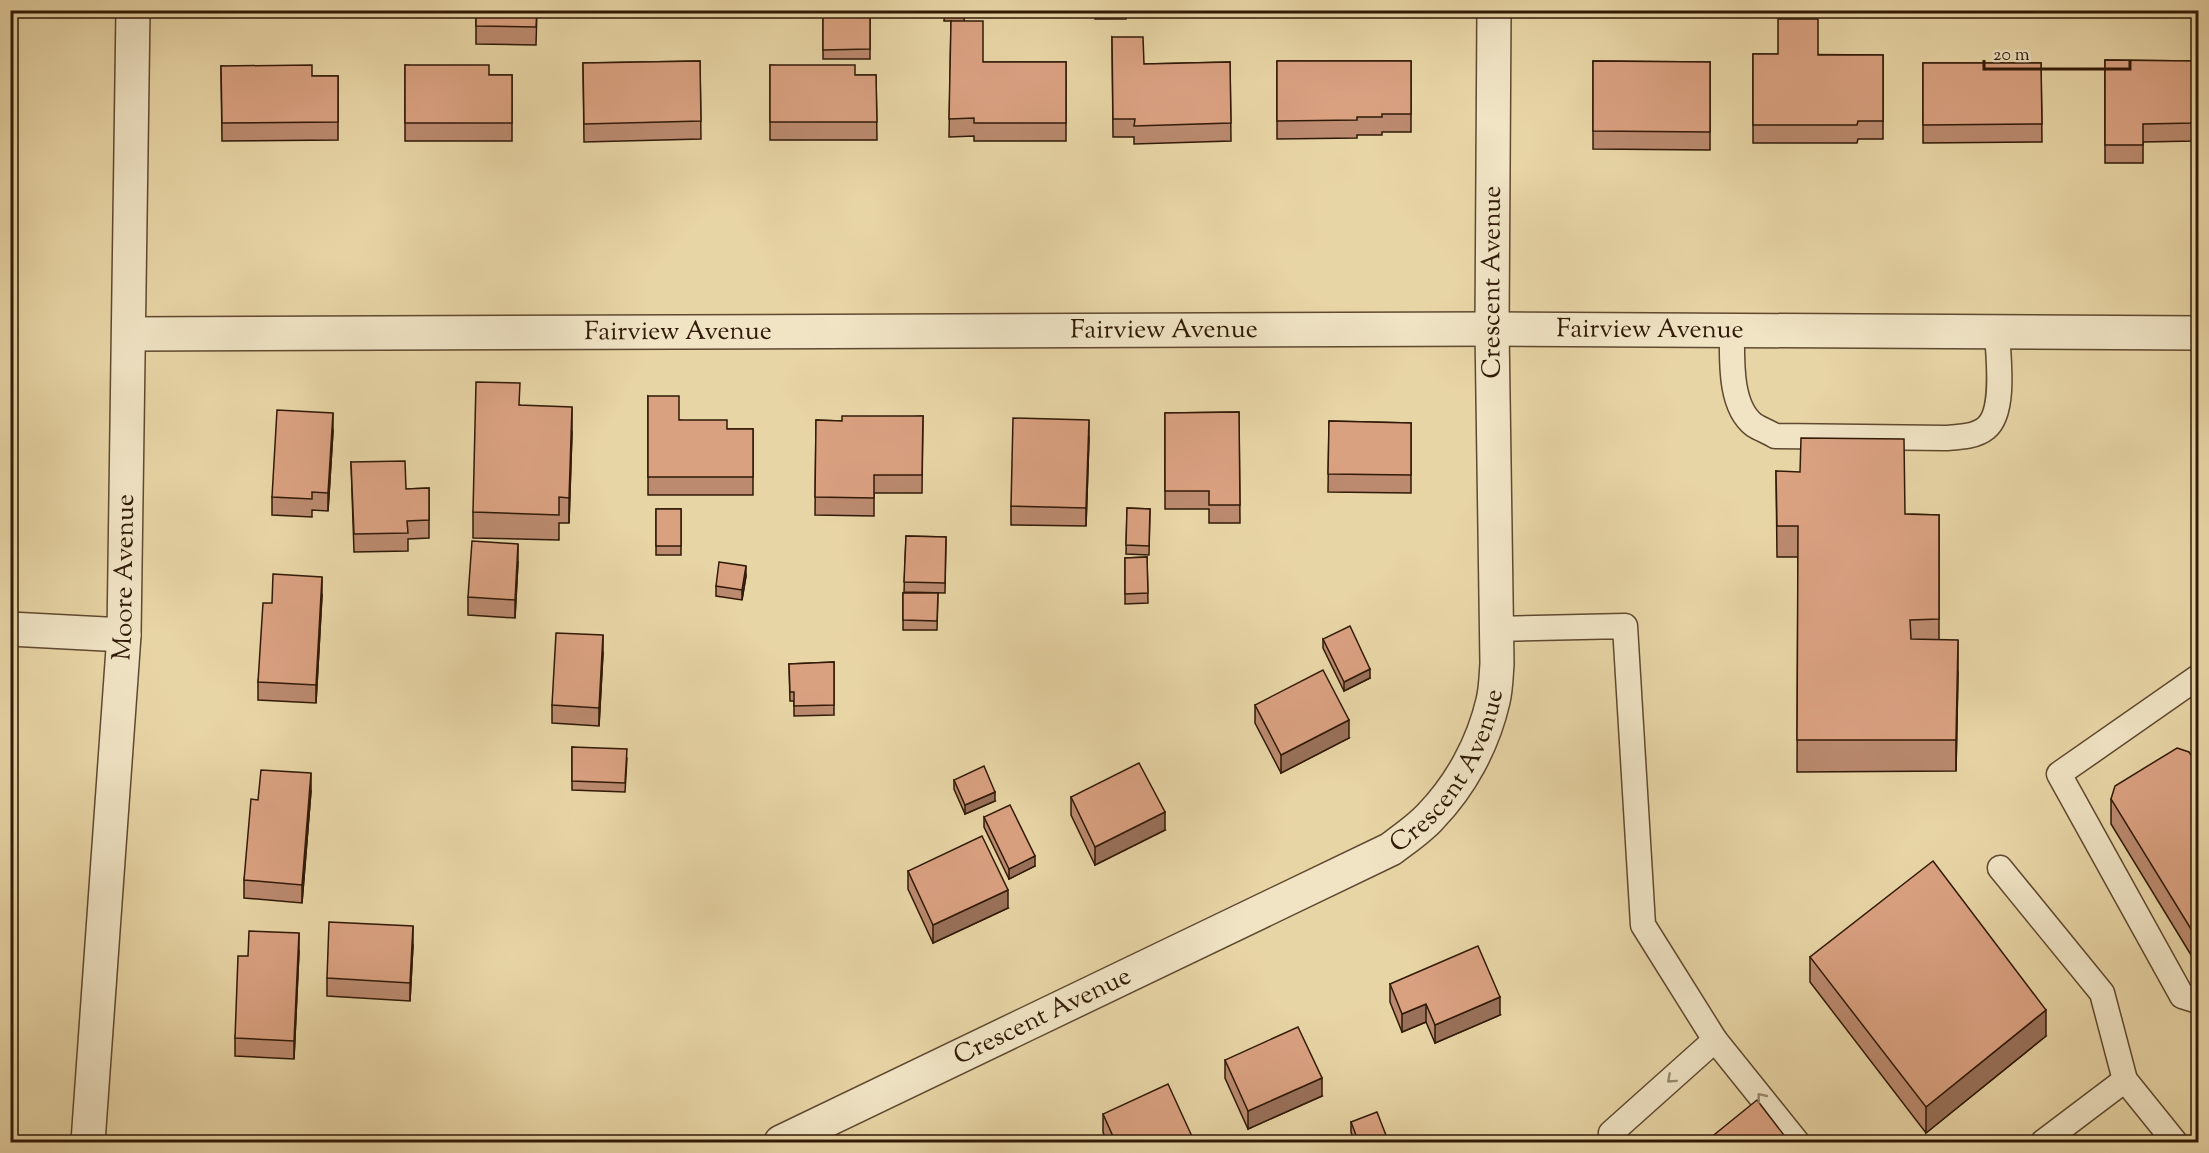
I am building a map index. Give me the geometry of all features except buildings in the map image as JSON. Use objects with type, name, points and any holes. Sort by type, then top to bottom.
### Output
[{"type":"street","name":"Moore Avenue","points":[[88,1143],[124,635],[133,10]]},
{"type":"street","name":"Crescent Avenue","points":[[780,1143],[1391,849],[1429,819],[1451,794],[1469,764],[1484,731],[1494,699],[1497,664],[1492,329],[1494,10]]},
{"type":"street","name":"Fairview Avenue","points":[[129,334],[1492,329],[2199,333]]},
{"type":"street","points":[[10,629],[124,635]]},
{"type":"lane","points":[[1732,330],[1733,378],[1740,405],[1753,424],[1775,436],[1946,438],[1966,437],[1987,428],[1997,410],[1999,380],[1997,332]]},
{"type":"lane","points":[[1497,629],[1625,626],[1643,925],[1715,1040],[1797,1143]]},
{"type":"lane","points":[[2190,998],[2059,774],[2199,677]]},
{"type":"lane","points":[[2000,868],[2102,993],[2125,1080],[2175,1143]]},
{"type":"lane","points":[[1612,1143],[1611,1133],[1715,1040]]},
{"type":"lane","points":[[2043,1143],[2125,1080]]}]
